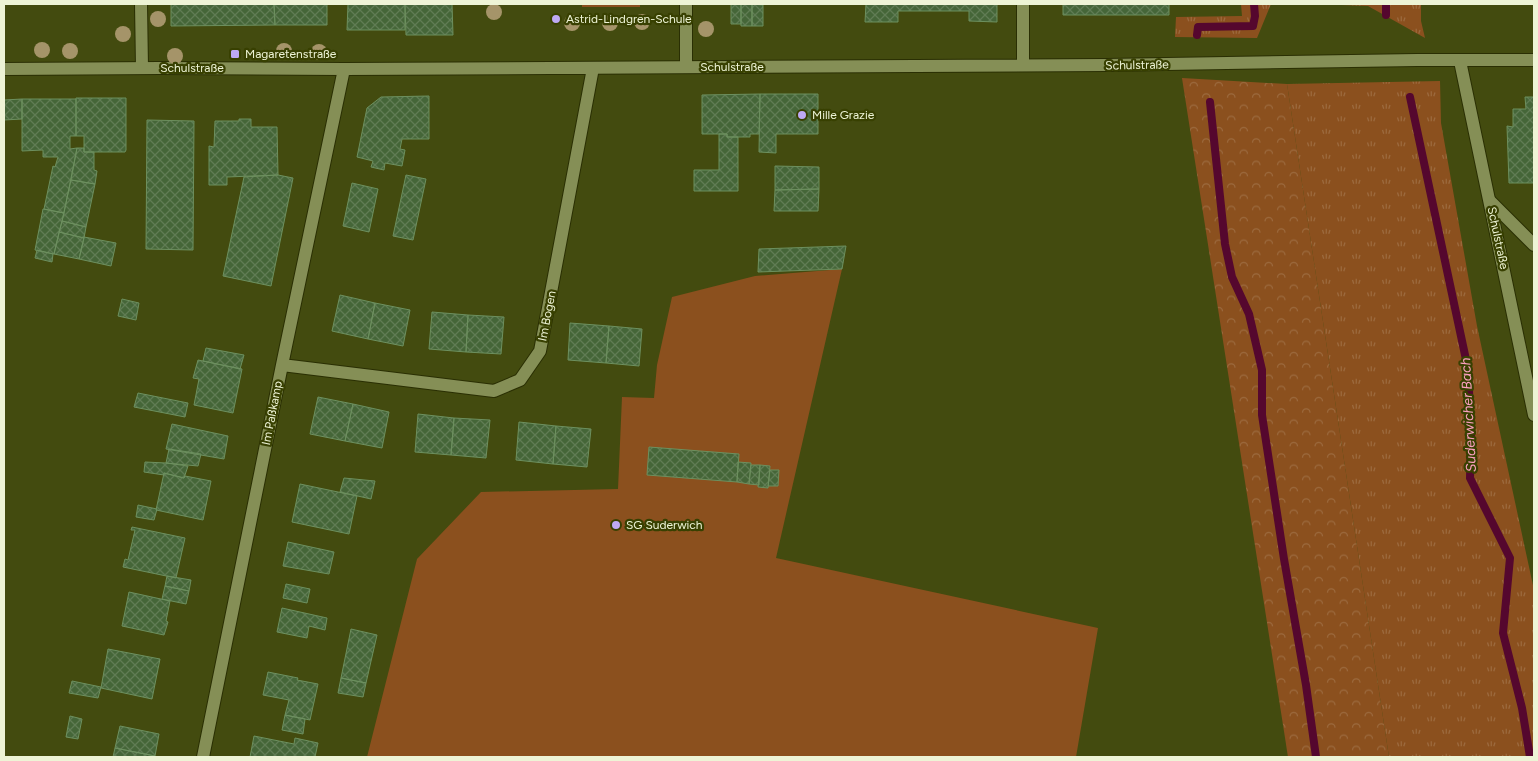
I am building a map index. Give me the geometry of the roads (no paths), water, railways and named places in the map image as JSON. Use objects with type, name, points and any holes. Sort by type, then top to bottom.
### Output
[{"type":"street","points":[[141,4],[142,68]]},
{"type":"street","points":[[686,4],[686,67]]},
{"type":"street","points":[[1023,4],[1024,65]]},
{"type":"street","name":"Schulstraße","points":[[4,69],[593,68],[1534,60]]},
{"type":"street","name":"Schulstraße","points":[[1460,61],[1534,415]]},
{"type":"street","name":"Im Bogen","points":[[282,365],[494,391],[520,380],[540,351],[593,68]]},
{"type":"street","name":"Im Paßkamp","points":[[203,757],[344,69]]},
{"type":"street","points":[[1490,200],[1534,245]]},
{"type":"waterway","name":"Suderwicher Bach","points":[[1197,35],[1198,27],[1253,26],[1255,16],[1254,4]]},
{"type":"waterway","name":"Suderwicher Bach","points":[[1386,4],[1386,15]]},
{"type":"waterway","name":"Suderwicher Bach","points":[[1410,97],[1468,369],[1471,434],[1470,478],[1510,558],[1503,633],[1522,708],[1530,757]]},
{"type":"waterway","name":"Suderwicher Bach","points":[[1210,102],[1225,244],[1232,277],[1249,314],[1262,370],[1262,415],[1316,757]]},
{"type":"place","name":"Astrid-Lindgren-Schule","points":[[556,19]]},
{"type":"place","name":"Magaretenstraße","points":[[235,54]]},
{"type":"place","name":"Mille Grazie","points":[[802,115]]},
{"type":"place","name":"SG Suderwich","points":[[616,525]]}]
